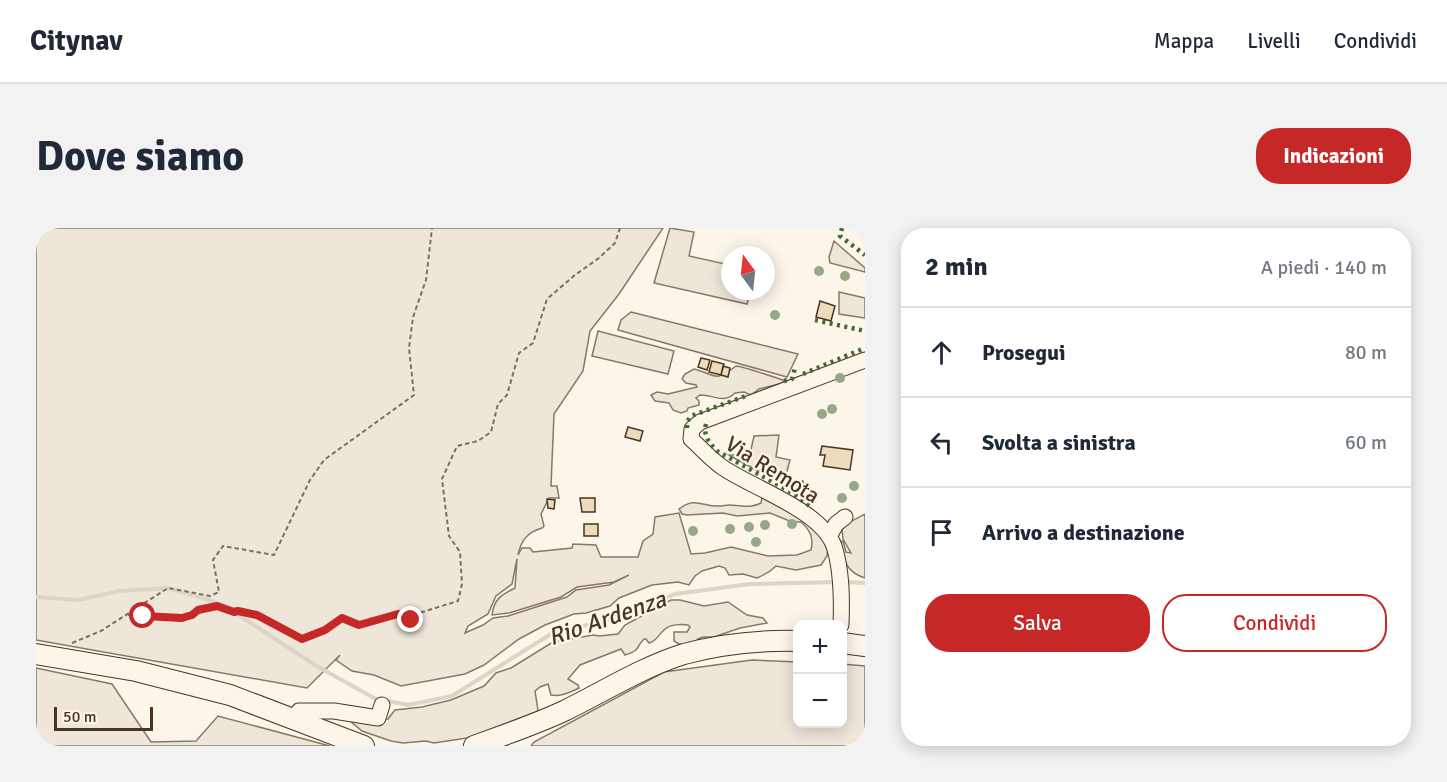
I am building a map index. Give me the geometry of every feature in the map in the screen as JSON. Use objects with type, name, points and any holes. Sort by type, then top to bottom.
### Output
[{"type":"main road","points":[[474,746],[521,730],[643,671],[682,655],[723,645],[767,641],[793,642]]},
{"type":"main road","points":[[847,644],[865,646]]},
{"type":"main road","points":[[40,654],[147,673],[230,695],[364,746]]},
{"type":"street","name":"Via Remota","points":[[842,620],[838,564],[832,539],[812,519],[721,467],[691,439],[693,429],[700,422],[865,360]]},
{"type":"street","points":[[820,513],[832,539]]},
{"type":"street","points":[[832,539],[836,524],[845,517]]},
{"type":"street","points":[[295,721],[299,711],[334,711],[378,718],[382,705]]},
{"type":"path","points":[[40,654],[101,631],[168,588],[210,596],[219,592],[213,560],[223,546],[274,555],[310,480],[324,460],[414,395],[409,348],[412,317],[426,279],[432,228]]},
{"type":"path","points":[[128,615],[182,618],[198,610],[217,606],[234,612],[257,615],[302,639],[325,630],[342,618],[359,625],[398,614],[411,620],[419,613],[458,601],[462,584],[460,552],[449,536],[442,479],[457,446],[478,441],[491,432],[498,404],[507,395],[519,353],[533,343],[547,299],[615,243],[620,228]]},
{"type":"shaded area","points":[[36,228],[663,228],[619,294],[590,331],[583,371],[554,414],[551,486],[557,486],[559,498],[549,498],[541,514],[544,526],[526,537],[518,555],[522,548],[530,548],[533,552],[572,548],[573,544],[596,545],[601,557],[638,557],[643,541],[653,534],[655,517],[679,513],[691,554],[731,547],[768,556],[797,555],[811,550],[810,534],[801,522],[792,522],[770,513],[737,516],[723,513],[687,515],[682,514],[679,509],[690,503],[713,506],[753,506],[761,503],[762,497],[814,524],[828,547],[827,556],[821,565],[796,570],[776,566],[757,578],[743,574],[729,575],[725,568],[719,566],[702,571],[689,585],[678,582],[652,585],[619,598],[610,606],[574,614],[545,625],[519,639],[484,665],[465,674],[401,686],[374,675],[352,671],[336,660],[340,655],[307,688],[36,640]],"holes":[[[517,559],[515,588],[499,598],[494,605],[492,615],[509,613],[561,597],[577,587],[614,582],[629,575],[609,585],[576,590],[567,597],[508,616],[493,618],[465,633],[468,626],[488,614],[496,596],[512,584]]]},
{"type":"shaded area","points":[[670,228],[694,232],[689,256],[721,263],[721,298],[654,283]]},
{"type":"shaded area","points":[[834,241],[865,268],[865,272],[830,263],[829,257]]},
{"type":"shaded area","points":[[839,292],[865,298],[865,318],[839,314]]},
{"type":"shaded area","points":[[729,300],[748,300],[747,304]]},
{"type":"shaded area","points":[[631,312],[798,354],[787,377],[618,330],[621,320]]},
{"type":"shaded area","points":[[598,331],[674,351],[668,374],[592,356]]},
{"type":"shaded area","points":[[736,366],[783,380],[783,383],[759,389],[751,395],[744,392],[723,398],[700,395],[696,398],[699,405],[681,413],[673,410],[669,403],[655,401],[651,395],[657,392],[668,394],[697,387],[682,379],[685,374],[694,369],[718,376]]},
{"type":"shaded area","points":[[779,435],[776,457],[790,460],[785,478],[756,470],[729,455],[750,454],[754,436]]},
{"type":"shaded area","points":[[865,514],[865,578],[850,569],[838,543],[843,541],[846,552],[851,553],[843,539],[842,529]]},
{"type":"shaded area","points":[[671,600],[704,606],[728,602],[747,615],[763,618],[767,623],[740,628],[714,637],[703,637],[693,645],[679,644],[674,641],[674,632],[687,632],[690,627],[688,625],[669,627],[652,642],[649,643],[644,639],[636,650],[630,653],[625,655],[621,649],[580,665],[568,679],[579,688],[565,694],[551,695],[548,684],[540,687],[535,691],[538,710],[536,712],[467,738],[434,743],[426,741],[403,743],[362,731],[350,721],[388,719],[395,710],[451,700],[484,686],[496,673],[511,668],[553,642],[593,635],[618,634],[625,625]]},
{"type":"shaded area","points":[[752,660],[793,662],[793,728],[847,728],[847,664],[865,666],[865,746],[531,746],[534,742],[664,672]]},
{"type":"shaded area","points":[[36,668],[112,684],[151,742],[196,741],[218,716],[330,746],[36,746]]},
{"type":"building","points":[[820,301],[835,306],[831,321],[816,317]]},
{"type":"building","points":[[701,358],[710,360],[707,370],[698,367]]},
{"type":"building","points":[[712,361],[724,364],[721,375],[709,372]]},
{"type":"building","points":[[723,366],[730,368],[728,377],[721,375]]},
{"type":"building","points":[[628,427],[643,431],[640,441],[625,437]]},
{"type":"building","points":[[822,446],[853,450],[850,470],[823,466],[825,455],[820,455]]},
{"type":"building","points":[[580,498],[595,498],[595,512],[582,512]]},
{"type":"building","points":[[547,499],[555,500],[554,509],[548,508]]},
{"type":"building","points":[[584,524],[598,524],[598,536],[584,536]]},
{"type":"waterway","name":"Rio Ardenza","points":[[36,597],[79,600],[119,591],[168,588],[210,600],[234,612],[315,665],[374,698],[408,705],[452,696],[551,634],[620,617],[675,594],[750,584],[838,582]]},
{"type":"waterway","name":"Rio Ardenza","points":[[845,582],[865,583]]},
{"type":"hedge","points":[[842,228],[840,236],[865,255]]},
{"type":"hedge","points":[[815,320],[865,331]]},
{"type":"hedge","points":[[803,374],[865,348]]},
{"type":"hedge","points":[[784,381],[792,379],[795,368]]},
{"type":"hedge","points":[[687,428],[687,422],[691,416],[746,396]]},
{"type":"hedge","points":[[706,424],[707,439],[717,451],[791,492],[811,507]]},
{"type":"hedge","points":[[801,481],[812,502]]},
{"type":"route","points":[[143,616],[182,618],[198,610],[217,606],[234,612],[257,615],[302,639],[325,630],[342,618],[359,625],[398,614],[411,620]]}]
